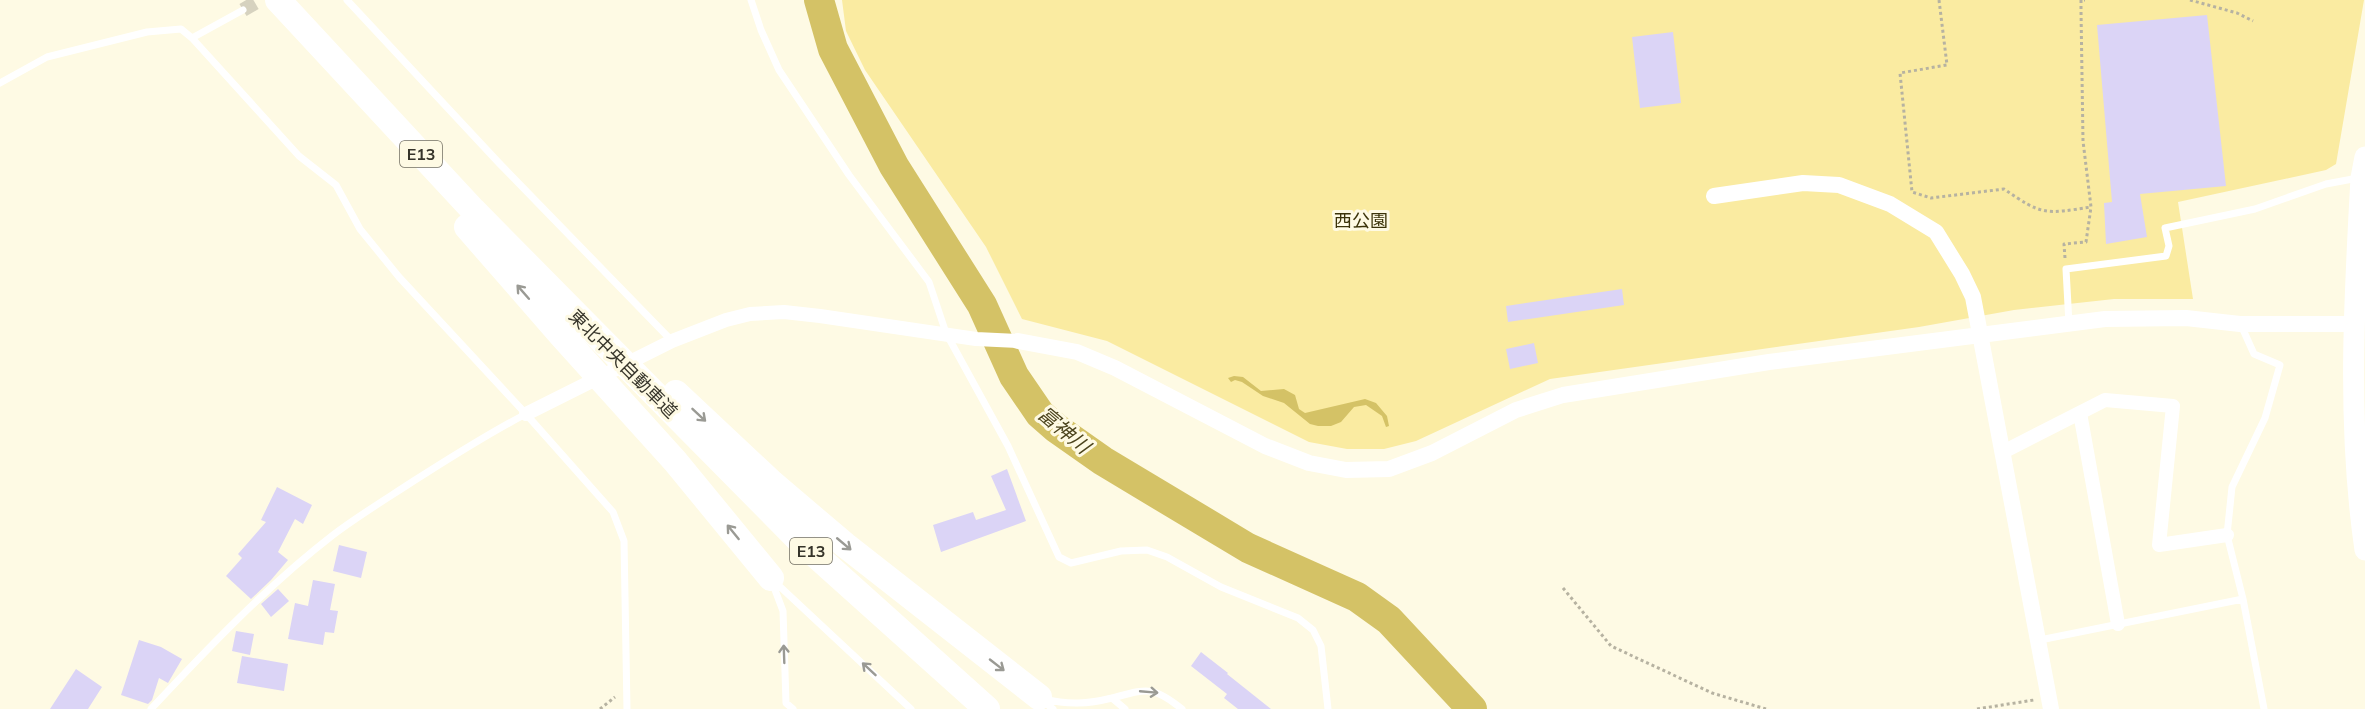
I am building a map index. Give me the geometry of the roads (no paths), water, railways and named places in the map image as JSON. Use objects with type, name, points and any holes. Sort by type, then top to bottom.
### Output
[{"type":"highway","name":"東北中央自動車道","points":[[278,0],[473,210],[650,380],[801,542],[987,709]]},
{"type":"highway","points":[[370,98],[422,176],[675,461],[771,578]]},
{"type":"highway","points":[[650,380],[845,545],[1046,703]]},
{"type":"main road","points":[[2365,157],[2353,324],[2353,406],[2365,550]]},
{"type":"street","points":[[1714,196],[1803,183],[1839,185],[1890,204],[1936,232],[1962,274],[1973,297],[2050,703]]},
{"type":"street","points":[[526,414],[672,341],[726,320],[750,314],[784,312],[976,339],[1018,341],[1077,352],[1115,368],[1265,446],[1309,463],[1346,470],[1389,469],[1432,453],[1516,410],[1563,395],[1770,362],[2105,319],[2186,318],[2240,324],[2353,324]]},
{"type":"street","points":[[2003,452],[2104,400],[2173,406],[2159,545],[2227,535]]},
{"type":"street","points":[[2080,413],[2118,624]]},
{"type":"lane","points":[[347,0],[499,163],[672,341]]},
{"type":"lane","points":[[751,0],[760,30],[779,70],[849,175],[929,282],[946,333],[1008,446],[1059,557],[1071,563],[1121,551],[1147,550],[1167,557],[1221,587],[1298,618],[1313,630],[1321,646],[1328,709]]},
{"type":"lane","points":[[192,38],[243,10]]},
{"type":"lane","points":[[0,83],[47,57],[147,32],[181,29],[192,38],[299,156],[336,185],[360,228],[393,269],[614,512],[624,541],[627,709]]},
{"type":"lane","points":[[2069,324],[2066,269],[2166,256],[2169,246],[2165,228],[2255,209],[2326,184],[2363,177]]},
{"type":"lane","points":[[2240,324],[2254,354],[2280,365],[2265,418],[2232,487],[2227,535],[2243,599],[2264,709]]},
{"type":"lane","points":[[152,709],[205,652],[265,594],[333,535],[444,461],[526,414]]},
{"type":"lane","points":[[771,578],[783,611],[786,706],[793,709]]},
{"type":"lane","points":[[771,578],[912,709]]},
{"type":"lane","points":[[2038,640],[2243,599]]},
{"type":"lane","points":[[1046,703],[1087,704],[1146,690],[1163,694],[1182,709]]},
{"type":"lane","points":[[1112,698],[1125,709]]},
{"type":"waterway","name":"富神川","points":[[819,0],[833,49],[894,166],[982,305],[1014,376],[1040,414],[1103,461],[1248,548],[1357,597],[1389,620],[1472,709]]},
{"type":"tunnel","points":[[243,10],[260,0]]},
{"type":"park label","name":"西公園","points":[[1361,221]]}]
